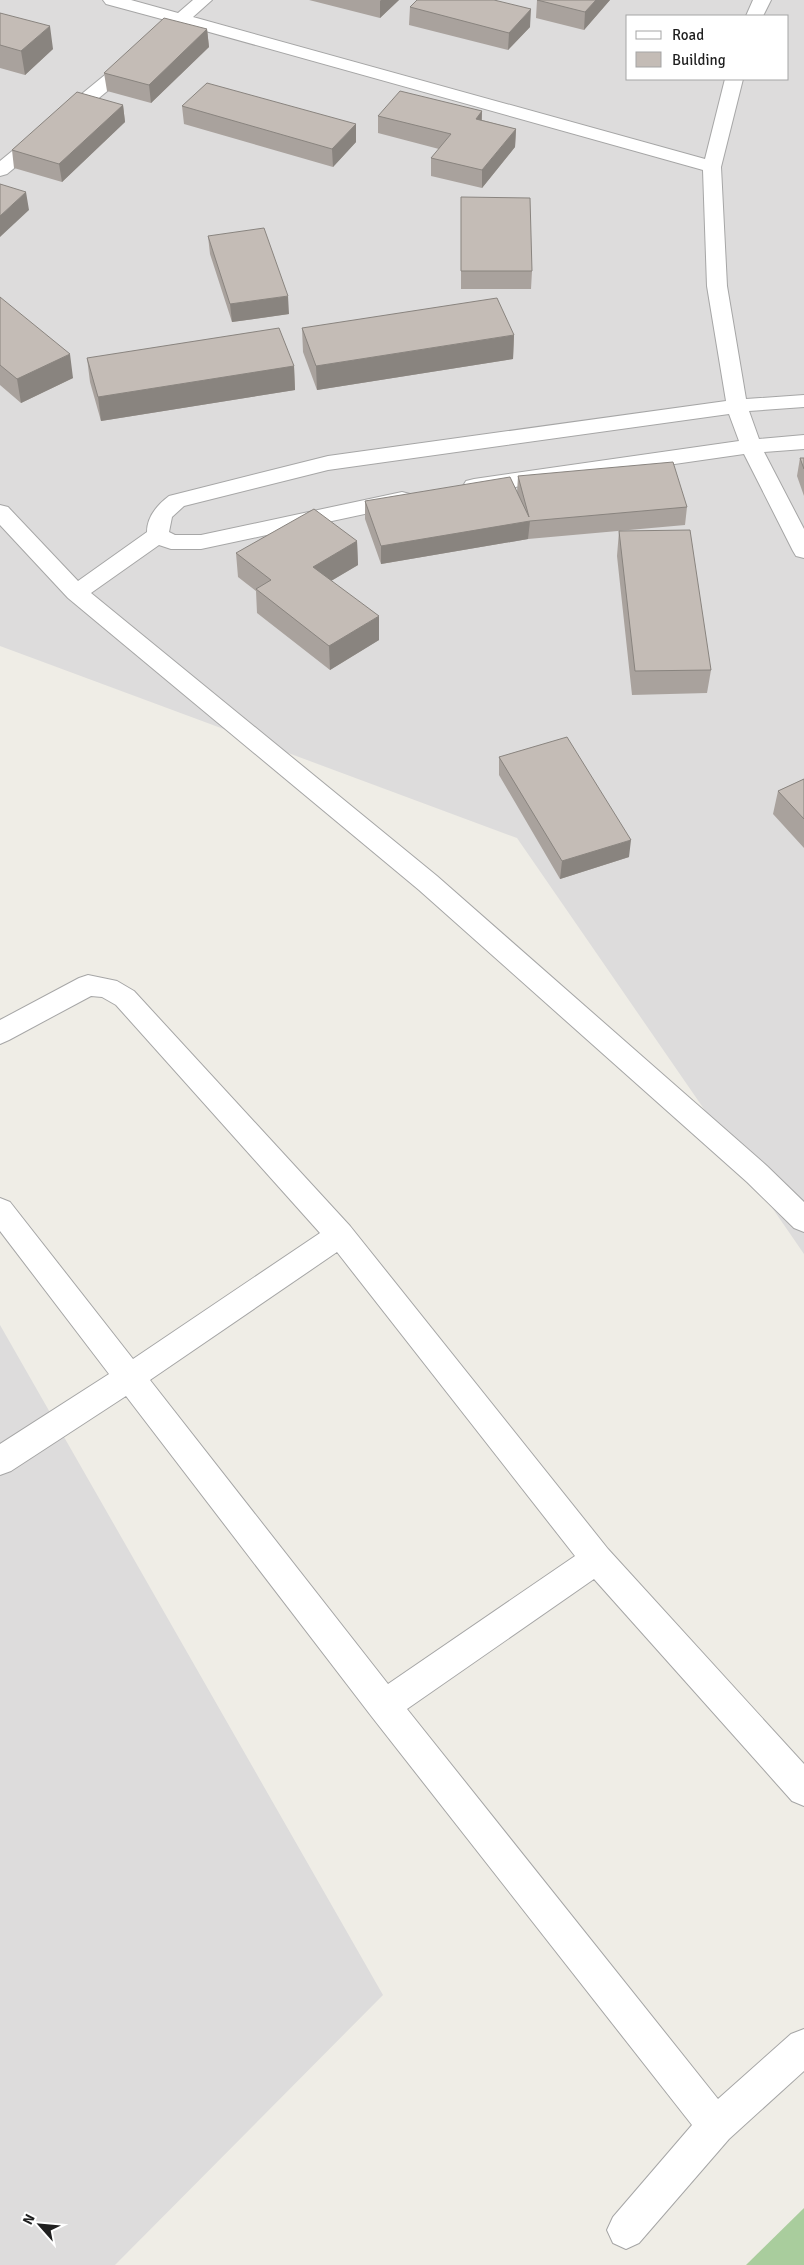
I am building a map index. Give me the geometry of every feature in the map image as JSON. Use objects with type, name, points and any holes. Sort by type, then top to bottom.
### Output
[{"type":"street","points":[[112,0],[712,167]]},
{"type":"street","points":[[159,39],[203,0]]},
{"type":"street","points":[[755,15],[762,0]]},
{"type":"street","points":[[0,170],[144,52]]},
{"type":"street","points":[[734,80],[712,167],[717,286],[737,406],[751,446],[804,551]]},
{"type":"street","points":[[158,534],[157,527],[166,508],[177,502],[328,463],[737,406],[804,401]]},
{"type":"street","points":[[456,489],[751,446],[804,442]]},
{"type":"street","points":[[158,534],[171,542],[200,542],[417,496]]},
{"type":"street","points":[[0,512],[76,593],[428,883],[757,1174],[804,1220]]},
{"type":"street","points":[[76,593],[158,534]]},
{"type":"street","points":[[0,1033],[88,986],[108,988],[125,998],[340,1234],[597,1559],[804,1789]]},
{"type":"street","points":[[0,1210],[384,1706],[716,2126]]},
{"type":"street","points":[[0,1461],[130,1377],[340,1234]]},
{"type":"street","points":[[384,1706],[597,1559]]},
{"type":"street","points":[[626,2230],[716,2126],[804,2047]]},
{"type":"shaded area","points":[[0,0],[804,0],[804,1254],[517,838],[0,646]]},
{"type":"shaded area","points":[[0,1325],[383,1995],[115,2265],[0,2265]]},
{"type":"green space","points":[[804,2208],[804,2265],[746,2265]]},
{"type":"building","points":[[417,0],[494,0],[531,9],[509,33],[410,7]]},
{"type":"building","points":[[537,0],[596,0],[585,12]]},
{"type":"building","points":[[0,13],[50,26],[21,51],[0,45]]},
{"type":"building","points":[[164,18],[207,29],[149,85],[104,73]]},
{"type":"building","points":[[207,83],[356,124],[332,149],[182,106]]},
{"type":"building","points":[[400,91],[482,111],[476,119],[516,129],[482,170],[431,158],[451,134],[378,116]]},
{"type":"building","points":[[77,92],[123,105],[59,164],[12,150]]},
{"type":"building","points":[[0,184],[26,192],[0,216]]},
{"type":"building","points":[[461,197],[530,198],[532,271],[461,271]]},
{"type":"building","points":[[264,228],[288,296],[230,304],[208,236]]},
{"type":"building","points":[[0,297],[70,354],[17,379],[0,365]]},
{"type":"building","points":[[497,298],[514,335],[316,366],[302,328]]},
{"type":"building","points":[[279,328],[294,366],[98,397],[87,358]]},
{"type":"building","points":[[800,458],[804,458],[804,469]]},
{"type":"building","points":[[673,462],[687,507],[530,521],[381,546],[365,501],[510,477],[529,517],[518,476]]},
{"type":"building","points":[[314,509],[357,541],[313,567],[379,616],[329,646],[256,589],[271,580],[236,553]]},
{"type":"building","points":[[690,530],[711,670],[635,671],[619,531]]},
{"type":"building","points":[[567,737],[631,840],[562,861],[499,757]]},
{"type":"building","points":[[804,779],[804,819],[778,791]]}]
